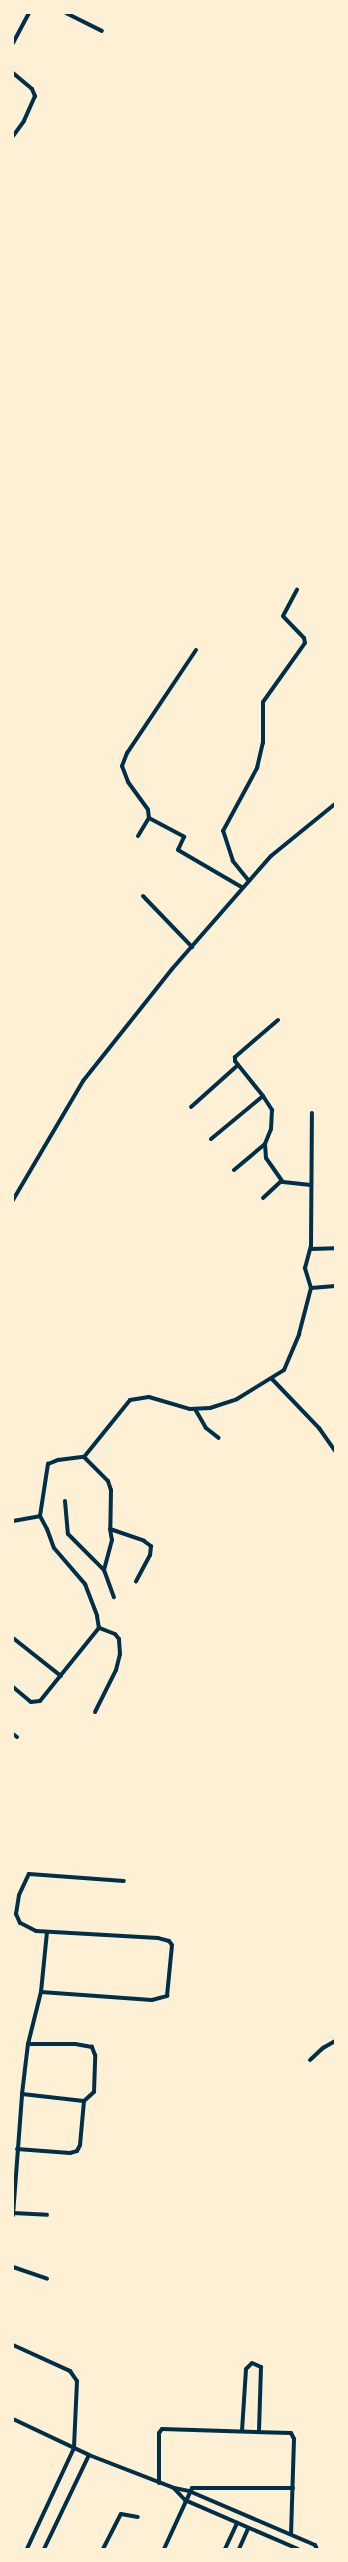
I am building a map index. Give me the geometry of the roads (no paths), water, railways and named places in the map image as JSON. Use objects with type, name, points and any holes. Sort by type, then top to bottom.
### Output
[{"type":"street","points":[[13,42],[29,13]]},
{"type":"street","points":[[66,13],[102,31]]},
{"type":"street","points":[[13,30],[18,33]]},
{"type":"street","points":[[13,73],[32,89],[35,96],[24,121],[13,136]]},
{"type":"street","points":[[249,881],[233,861],[223,832],[257,768],[263,743],[263,702],[305,643],[304,638],[283,616],[297,590]]},
{"type":"street","points":[[138,836],[149,818],[148,810],[124,775],[123,760],[196,650]]},
{"type":"street","points":[[13,1200],[83,1081],[192,947],[249,881],[282,846],[335,804]]},
{"type":"street","points":[[149,818],[183,836],[184,839],[178,850],[243,888]]},
{"type":"street","points":[[143,896],[192,947]]},
{"type":"street","points":[[278,1020],[235,1057],[234,1061],[264,1096],[272,1110],[273,1118],[265,1144],[266,1158],[281,1181],[287,1184],[311,1184]]},
{"type":"street","points":[[192,1107],[238,1065]]},
{"type":"street","points":[[211,1139],[264,1096]]},
{"type":"street","points":[[13,1687],[31,1702],[42,1700],[99,1628],[97,1616],[85,1584],[57,1552],[40,1516],[46,1466],[58,1460],[84,1457],[120,1411],[134,1398],[149,1397],[176,1407],[195,1409],[219,1406],[237,1399],[272,1379],[286,1365],[306,1312],[311,1288],[305,1268],[311,1250],[312,1112]]},
{"type":"street","points":[[234,1170],[265,1144]]},
{"type":"street","points":[[263,1198],[281,1181]]},
{"type":"street","points":[[311,1250],[335,1248]]},
{"type":"street","points":[[311,1288],[335,1286]]},
{"type":"street","points":[[272,1379],[319,1428],[335,1451]]},
{"type":"street","points":[[195,1409],[206,1428],[219,1438]]},
{"type":"street","points":[[84,1457],[108,1481],[112,1499],[110,1529],[112,1540],[104,1570]]},
{"type":"street","points":[[65,1501],[68,1534],[104,1570],[114,1597]]},
{"type":"street","points":[[13,1521],[18,1522],[40,1516]]},
{"type":"street","points":[[110,1529],[151,1546],[150,1555],[136,1581]]},
{"type":"street","points":[[95,1712],[116,1670],[120,1654],[119,1639],[115,1634],[99,1628]]},
{"type":"street","points":[[13,1638],[61,1676]]},
{"type":"street","points":[[13,1734],[17,1737]]},
{"type":"street","points":[[41,1992],[152,2000],[164,1999],[168,1992],[172,1945],[170,1941],[158,1938],[47,1932],[27,1928],[20,1923],[16,1914],[19,1895],[29,1874],[124,1881]]},
{"type":"street","points":[[47,1932],[41,1992],[28,2044],[17,2149],[13,2214],[47,2215]]},
{"type":"street","points":[[310,2060],[321,2050],[335,2041]]},
{"type":"street","points":[[17,2149],[70,2153],[77,2151],[80,2145],[84,2101],[94,2092],[95,2055],[92,2047],[75,2044],[28,2044]]},
{"type":"street","points":[[22,2094],[84,2101]]},
{"type":"street","points":[[13,2267],[47,2279]]},
{"type":"street","points":[[13,2346],[70,2371],[76,2377],[74,2448],[27,2549]]},
{"type":"street","points":[[242,2431],[246,2369],[252,2363],[261,2367],[259,2431]]},
{"type":"street","points":[[13,2419],[89,2455],[159,2483],[189,2491],[291,2534],[315,2546],[317,2549]]},
{"type":"street","points":[[159,2483],[159,2433],[162,2429],[291,2433],[293,2436],[291,2534]]},
{"type":"street","points":[[44,2549],[89,2455]]},
{"type":"street","points":[[164,2549],[189,2491],[195,2487],[293,2488]]},
{"type":"street","points":[[174,2488],[185,2500],[298,2549]]},
{"type":"street","points":[[103,2549],[121,2514],[138,2517]]},
{"type":"street","points":[[225,2549],[237,2523]]},
{"type":"street","points":[[239,2549],[248,2528]]}]
